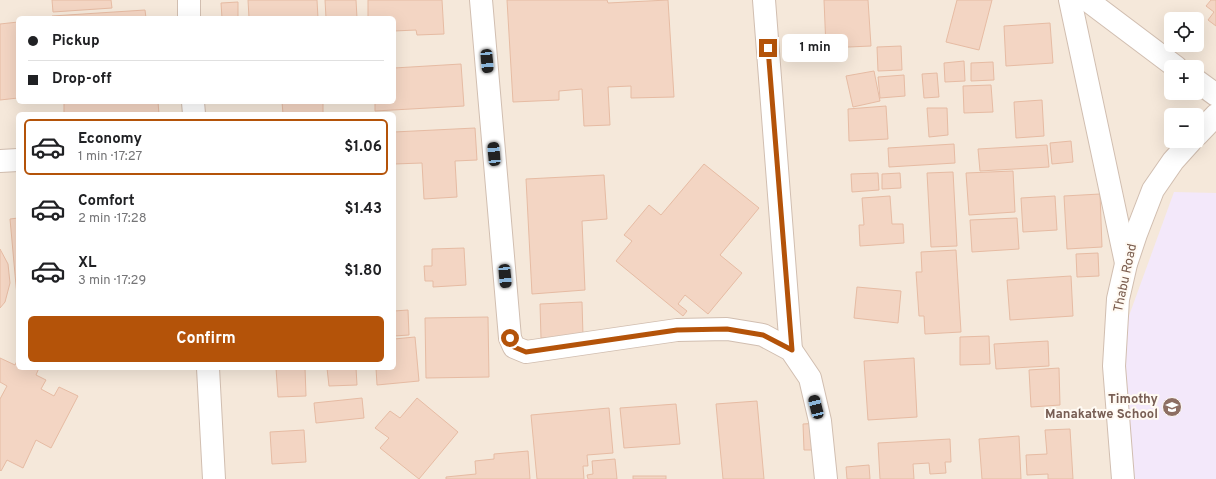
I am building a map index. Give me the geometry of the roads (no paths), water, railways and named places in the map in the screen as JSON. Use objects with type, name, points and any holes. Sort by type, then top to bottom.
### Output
[{"type":"street","points":[[189,0],[189,16]]},
{"type":"street","points":[[481,0],[510,338],[514,347],[526,352],[677,330],[727,329],[763,335],[792,350]]},
{"type":"street","points":[[764,0],[792,350],[810,378],[820,421],[826,479]]},
{"type":"street","points":[[1070,0],[1126,264]]},
{"type":"street","points":[[1087,0],[1167,60]]},
{"type":"street","points":[[1204,86],[1216,94]]},
{"type":"street","points":[[1204,128],[1216,115]]},
{"type":"street","name":"Thabu Road","points":[[1123,479],[1114,366],[1118,299],[1126,264],[1153,190],[1173,161],[1185,148]]},
{"type":"street","points":[[0,161],[16,160]]},
{"type":"street","points":[[208,370],[214,479]]},
{"type":"place","name":"Timothy Manakatwe School","points":[[1172,407]]}]
